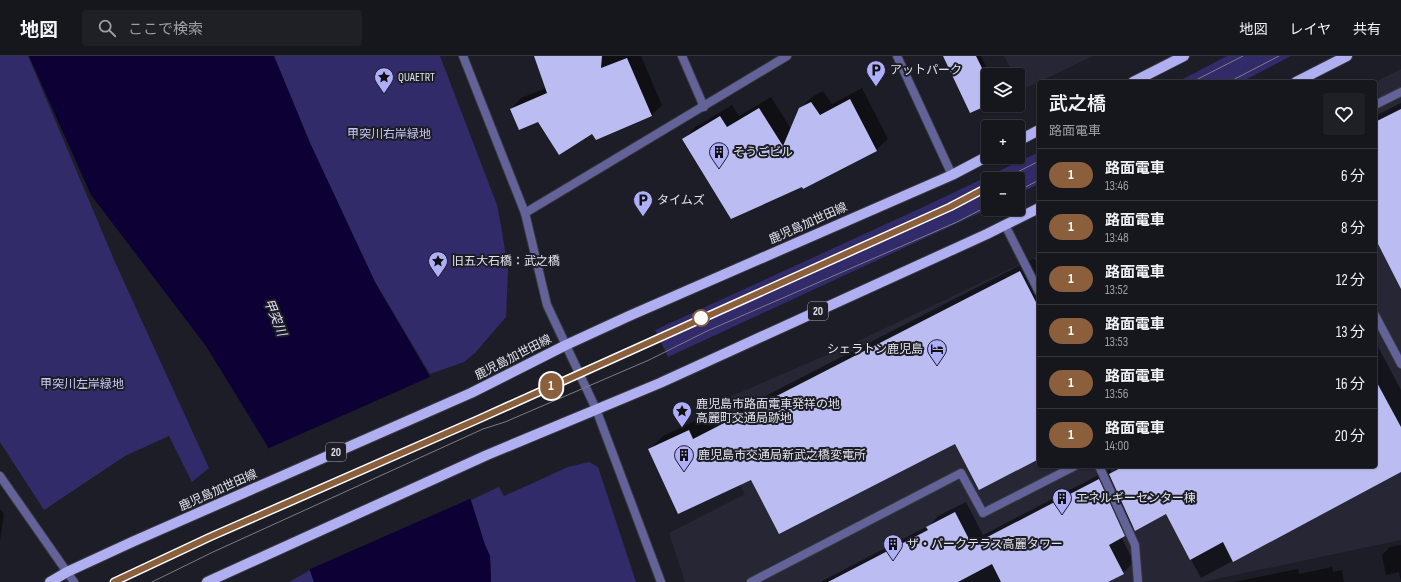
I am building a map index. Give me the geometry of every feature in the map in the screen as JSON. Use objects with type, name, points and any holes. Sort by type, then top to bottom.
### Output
[{"type":"main road","points":[[1137,80],[1184,56]]},
{"type":"main road","points":[[1313,78],[1347,56]]},
{"type":"main road","points":[[1025,137],[1037,131]]},
{"type":"main road","name":"鹿児島加世田線","points":[[50,582],[67,572],[200,512],[471,393],[566,345],[629,316],[952,175],[981,160]]},
{"type":"main road","name":"20","points":[[207,582],[487,456],[660,383],[1037,209]]},
{"type":"street","points":[[463,56],[525,213],[547,305],[596,410],[661,582]]},
{"type":"street","points":[[682,56],[704,107]]},
{"type":"street","points":[[525,213],[787,56]]},
{"type":"street","points":[[897,56],[952,175]]},
{"type":"street","points":[[1377,104],[1401,92]]},
{"type":"street","points":[[1005,225],[1037,288]]},
{"type":"street","points":[[1377,319],[1401,364]]},
{"type":"street","points":[[751,582],[962,473],[983,513],[1071,468]]},
{"type":"street","points":[[1100,468],[1135,545],[1138,582]]},
{"type":"street","points":[[0,476],[74,582]]},
{"type":"shaded area","points":[[1004,56],[1093,56],[1043,80],[1037,80],[1037,83],[1025,89],[1025,68],[1010,68]]},
{"type":"shaded area","points":[[1401,69],[1401,540],[1202,582],[685,582],[669,533],[745,494],[702,409],[856,342],[1037,256],[1037,468],[1377,468],[1377,81]]},
{"type":"green space","name":"甲突川左岸緑地","points":[[0,56],[28,56],[115,262],[209,468],[192,482],[169,436],[125,456],[44,510],[0,442]]},
{"type":"green space","name":"甲突川右岸緑地","points":[[274,56],[440,56],[497,205],[508,271],[506,317],[475,353],[464,362],[430,374],[375,282],[310,143]]},
{"type":"green space","points":[[1227,56],[1291,56],[1245,80],[1181,80]]},
{"type":"green space","points":[[1037,153],[1037,185],[1025,191],[1025,172],[997,172],[1014,164],[1025,164],[1025,159]]},
{"type":"green space","points":[[981,180],[981,212],[668,357],[655,330]]},
{"type":"green space","points":[[589,462],[598,467],[636,582],[491,582],[490,556],[485,545],[471,500],[499,487],[504,496],[568,467]]},
{"type":"green space","points":[[310,570],[314,582],[289,582]]},
{"type":"water","name":"甲突川","points":[[29,56],[274,56],[310,143],[375,282],[433,382],[485,545],[490,556],[491,582],[314,582],[268,447],[206,346],[91,195]]},
{"type":"pier","points":[[432,376],[472,498],[308,570],[267,449]]},
{"type":"building","points":[[534,56],[602,56],[601,68],[627,58],[652,116],[596,140],[592,134],[559,155],[538,122],[519,130],[510,109],[547,93]]},
{"type":"building","points":[[943,56],[976,56],[982,68],[981,108],[970,113]]},
{"type":"building","points":[[850,99],[877,151],[803,189],[802,187],[731,219],[682,139],[720,116],[727,127],[759,108],[783,146],[799,108],[811,102],[820,115]]},
{"type":"building","points":[[1401,109],[1401,289],[1377,242],[1377,121]]},
{"type":"building","name":"シェラトン鹿児島","points":[[1020,271],[1037,304],[1037,460],[979,490],[955,444],[779,534],[751,480],[678,514],[648,449],[689,430],[693,439]]},
{"type":"building","points":[[1377,383],[1401,427],[1401,472],[1233,562],[1223,542],[1190,560],[1166,514],[1135,531],[1109,474],[1120,468],[1377,468]]},
{"type":"building","points":[[1099,479],[1125,536],[1109,545],[1124,574],[1108,582],[1001,582],[992,564],[958,582],[828,582],[928,530],[926,527],[955,512],[972,545]]},
{"type":"tram line","points":[[1196,80],[1243,56]]},
{"type":"tram line","points":[[1233,80],[1279,56]]},
{"type":"tram line","points":[[1018,172],[1037,162]]},
{"type":"tram line","points":[[1025,187],[1037,181]]},
{"type":"tram line","points":[[114,582],[209,537],[479,419],[950,207],[981,191]]},
{"type":"tram line","name":"1","points":[[114,582],[143,567],[479,419],[950,207],[981,191]]},
{"type":"tram line","points":[[152,582],[213,552],[483,429],[505,422],[649,360],[707,331],[957,222],[981,210]]},
{"type":"place","name":"アットパーク","points":[[876,87]]},
{"type":"place","name":"QUAETRT","points":[[384,94]]},
{"type":"place","name":"そうごビル","points":[[719,169]]},
{"type":"place","name":"タイムズ","points":[[643,217]]},
{"type":"place","name":"旧五大石橋：武之橋","points":[[438,278]]},
{"type":"place","name":"シェラトン鹿児島","points":[[937,366]]},
{"type":"place","name":"鹿児島市路面電車発祥の地 高麗町交通局跡地","points":[[682,428]]},
{"type":"place","name":"鹿児島市交通局新武之橋変電所","points":[[684,472]]},
{"type":"place","name":"エネルギーセンター棟","points":[[1062,515]]},
{"type":"place","name":"ザ・パークテラス高麗タワー","points":[[893,561]]}]
